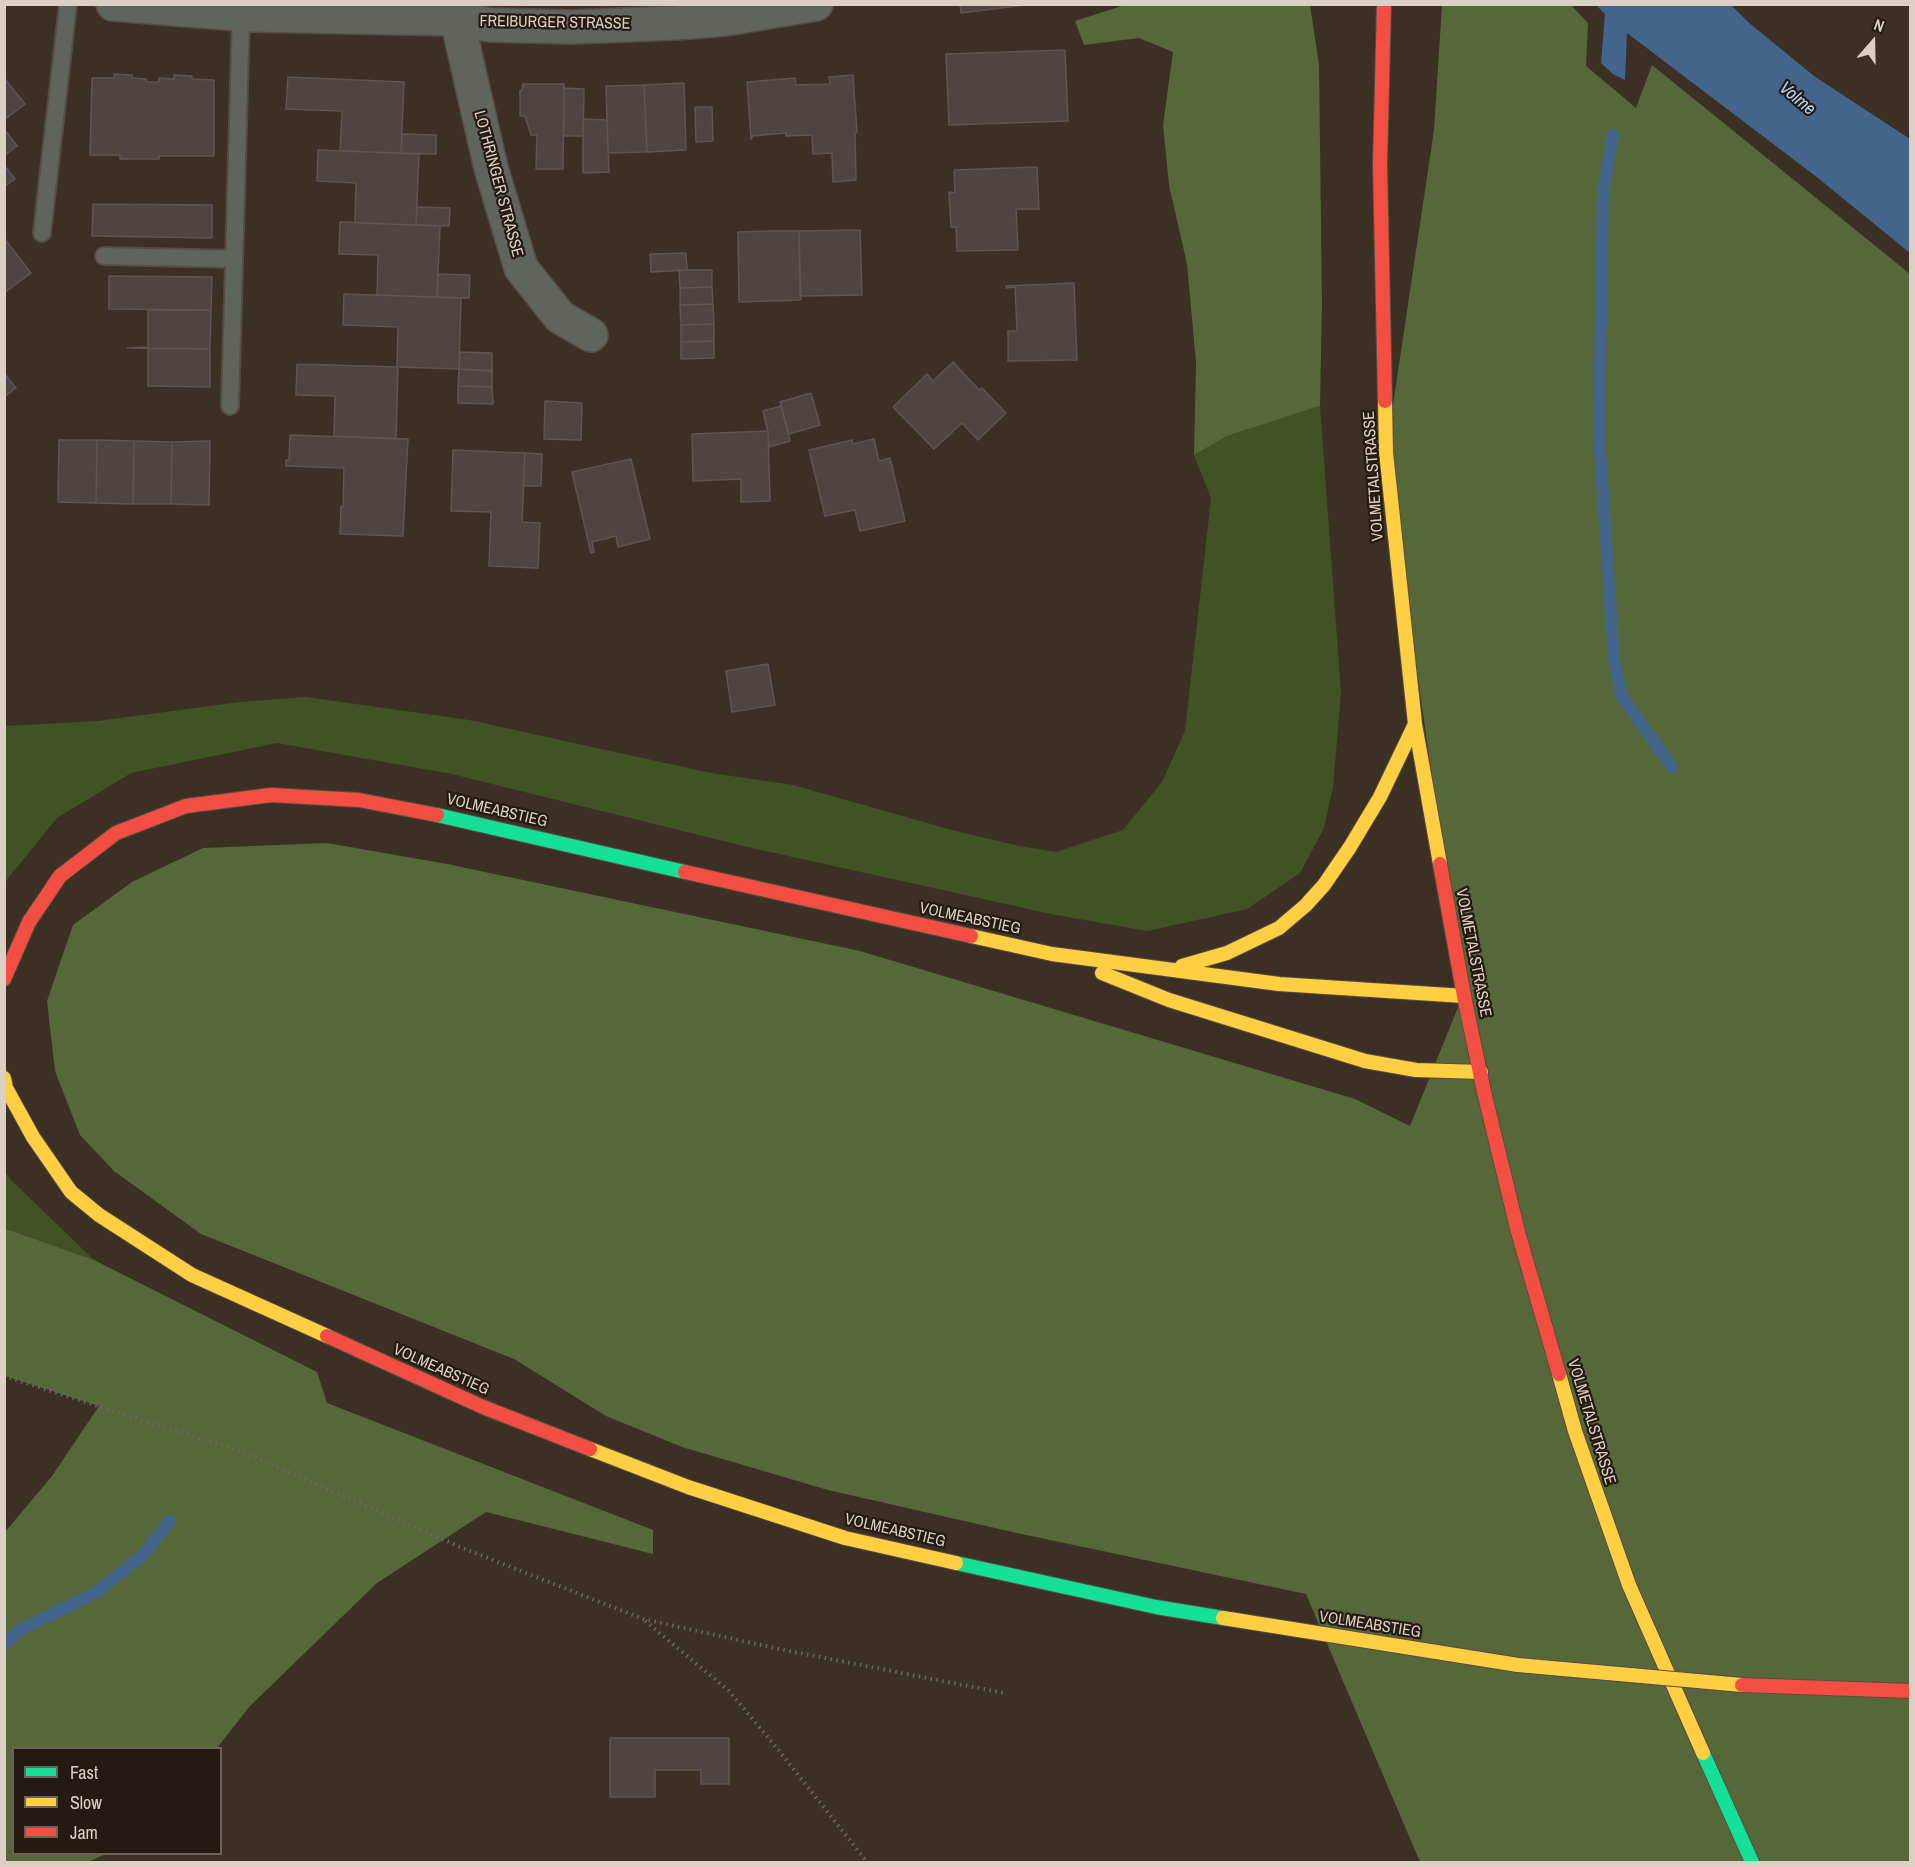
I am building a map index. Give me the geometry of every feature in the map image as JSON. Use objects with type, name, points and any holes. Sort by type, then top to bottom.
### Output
[{"type":"main road","name":"VOLMETALSTRASSE","points":[[1384,4],[1380,164],[1386,452],[1415,724],[1464,996],[1518,1232],[1575,1431],[1629,1585],[1752,1863]]},
{"type":"main road","points":[[1169,970],[1227,952],[1279,928],[1306,905],[1324,885],[1380,797],[1415,724]]},
{"type":"main road","name":"VOLMEABSTIEG","points":[[4,979],[29,922],[60,876],[116,833],[186,806],[271,795],[359,800],[458,819],[1052,954],[1279,984],[1464,996]]},
{"type":"main road","name":"VOLMEABSTIEG","points":[[1052,954],[1169,1000],[1365,1061],[1416,1071],[1481,1072]]},
{"type":"main road","name":"VOLMEABSTIEG","points":[[4,1078],[6,1088],[33,1137],[71,1192],[99,1215],[192,1275],[483,1407],[688,1487],[845,1538],[1156,1607],[1518,1665],[1775,1688],[1911,1691]]},
{"type":"street","name":"FREIBURGER STRASSE","points":[[113,4],[241,14],[456,12],[491,25],[573,27],[726,19],[816,4]]},
{"type":"street","name":"LOTHRINGER STRASSE","points":[[456,12],[491,168],[521,268],[560,317],[591,335]]},
{"type":"lane","points":[[42,233],[68,4]]},
{"type":"lane","points":[[230,406],[241,14]]},
{"type":"lane","points":[[104,256],[234,259]]},
{"type":"path","points":[[4,1376],[245,1454],[460,1547],[643,1619],[779,1649],[1004,1693]]},
{"type":"path","points":[[643,1619],[729,1691],[867,1863]]},
{"type":"green space","points":[[1128,4],[1310,5],[1319,65],[1322,304],[1320,406],[1227,436],[1194,455],[1196,362],[1187,264],[1169,185],[1163,125],[1173,52],[1139,38],[1084,45],[1075,21]]},
{"type":"green space","points":[[1442,5],[1571,5],[1588,23],[1586,66],[1636,108],[1652,65],[1910,274],[1910,1862],[1420,1862],[1306,1594],[1017,1533],[828,1490],[682,1447],[606,1416],[514,1359],[201,1234],[114,1171],[80,1135],[55,1071],[47,1001],[73,925],[132,882],[203,848],[327,843],[447,864],[860,951],[1355,1099],[1410,1126],[1463,995],[1386,452],[1434,130]]},
{"type":"green space","points":[[1320,406],[1341,693],[1333,787],[1324,828],[1300,873],[1247,909],[1147,931],[1051,914],[743,846],[452,774],[277,743],[131,773],[57,818],[5,882],[5,726],[98,721],[240,702],[306,697],[469,720],[711,773],[793,785],[952,830],[1019,846],[1056,852],[1123,830],[1162,782],[1185,731],[1211,498],[1194,455],[1227,436]]},
{"type":"green space","points":[[4,1171],[11,1180],[94,1260],[5,1228]]},
{"type":"green space","points":[[4,1228],[94,1260],[317,1372],[327,1403],[653,1530],[653,1554],[486,1512],[377,1583],[249,1707],[218,1747],[12,1747],[12,1855],[104,1855],[88,1862],[5,1862],[5,1532],[52,1476],[99,1406],[5,1376]]},
{"type":"water","name":"Volme","points":[[1596,5],[1731,5],[1748,22],[1814,76],[1910,139],[1910,253],[1818,178],[1627,33],[1625,80],[1613,74],[1601,63],[1605,14]]},
{"type":"building","points":[[960,4],[1032,4],[961,13]]},
{"type":"building","points":[[1065,50],[1068,121],[949,125],[946,54]]},
{"type":"building","points":[[114,74],[132,75],[132,78],[146,79],[146,82],[159,82],[159,78],[174,79],[174,75],[214,80],[214,156],[120,159],[120,155],[90,155],[92,78],[114,78]]},
{"type":"building","points":[[853,75],[857,132],[855,132],[856,180],[833,182],[832,153],[813,154],[812,135],[786,136],[786,133],[752,136],[751,139],[747,82],[795,78],[796,85],[830,84],[829,77]]},
{"type":"building","points":[[288,77],[404,82],[401,153],[340,151],[342,111],[286,109]]},
{"type":"building","points":[[4,78],[25,104],[4,120]]},
{"type":"building","points":[[684,83],[686,150],[647,152],[644,85]]},
{"type":"building","points":[[523,84],[564,84],[563,169],[536,169],[537,135],[531,135],[525,116],[520,116],[520,90]]},
{"type":"building","points":[[644,85],[647,152],[608,153],[606,86]]},
{"type":"building","points":[[564,88],[584,89],[583,136],[564,136]]},
{"type":"building","points":[[695,107],[712,107],[713,141],[696,142]]},
{"type":"building","points":[[583,119],[607,120],[609,172],[583,173]]},
{"type":"building","points":[[4,129],[17,146],[4,156]]},
{"type":"building","points":[[402,134],[436,135],[436,154],[401,153]]},
{"type":"building","points":[[318,150],[419,154],[416,225],[355,223],[356,183],[317,181]]},
{"type":"building","points":[[4,165],[15,179],[4,187]]},
{"type":"building","points":[[1037,167],[1039,209],[1016,209],[1018,250],[957,251],[956,227],[951,227],[949,192],[955,193],[954,170]]},
{"type":"building","points":[[93,204],[212,205],[212,238],[92,236]]},
{"type":"building","points":[[417,207],[450,208],[449,226],[416,225]]},
{"type":"building","points":[[340,222],[440,226],[437,297],[377,295],[378,255],[339,254]]},
{"type":"building","points":[[860,230],[862,295],[800,296],[799,231]]},
{"type":"building","points":[[799,231],[801,300],[739,302],[738,232]]},
{"type":"building","points":[[4,238],[31,273],[4,293]]},
{"type":"building","points":[[686,253],[687,270],[651,272],[650,254]]},
{"type":"building","points":[[712,270],[712,287],[680,288],[679,271]]},
{"type":"building","points":[[438,274],[470,275],[469,298],[437,297]]},
{"type":"building","points":[[109,276],[212,277],[211,310],[109,309]]},
{"type":"building","points":[[1074,283],[1077,360],[1008,361],[1008,331],[1017,331],[1015,287],[1006,288],[1006,286]]},
{"type":"building","points":[[712,287],[713,304],[680,305],[680,288]]},
{"type":"building","points":[[344,294],[461,298],[459,369],[397,367],[398,327],[343,325]]},
{"type":"building","points":[[713,304],[714,324],[681,325],[680,305]]},
{"type":"building","points":[[148,310],[211,310],[210,349],[127,348],[148,347]]},
{"type":"building","points":[[714,324],[714,341],[681,342],[681,325]]},
{"type":"building","points":[[714,341],[714,358],[681,359],[681,342]]},
{"type":"building","points":[[148,348],[210,349],[210,387],[148,386]]},
{"type":"building","points":[[460,352],[492,353],[492,371],[459,369]]},
{"type":"building","points":[[953,362],[979,390],[982,388],[1006,413],[978,440],[962,423],[934,449],[893,407],[927,374],[933,381]]},
{"type":"building","points":[[297,364],[398,367],[396,439],[334,436],[335,396],[296,395]]},
{"type":"building","points":[[459,369],[492,371],[492,387],[458,386]]},
{"type":"building","points":[[4,373],[16,388],[4,397]]},
{"type":"building","points":[[458,386],[492,387],[493,404],[458,403]]},
{"type":"building","points":[[811,393],[820,425],[789,434],[780,402]]},
{"type":"building","points":[[545,401],[582,403],[581,440],[544,439]]},
{"type":"building","points":[[781,406],[790,441],[769,447],[763,411]]},
{"type":"building","points":[[768,431],[770,501],[741,502],[741,479],[693,481],[692,434]]},
{"type":"building","points":[[290,435],[408,439],[403,536],[340,534],[344,468],[286,466],[286,460],[289,460]]},
{"type":"building","points":[[874,439],[879,461],[890,458],[905,521],[860,531],[855,510],[825,516],[809,450],[852,440],[853,444]]},
{"type":"building","points":[[59,440],[97,440],[96,503],[58,502]]},
{"type":"building","points":[[97,440],[134,441],[133,504],[96,503]]},
{"type":"building","points":[[134,441],[172,442],[171,504],[133,504]]},
{"type":"building","points":[[210,441],[209,505],[171,504],[172,442]]},
{"type":"building","points":[[453,450],[525,453],[522,522],[540,523],[538,568],[489,566],[491,512],[451,511]]},
{"type":"building","points":[[525,453],[542,454],[541,486],[523,486]]},
{"type":"building","points":[[631,459],[650,539],[618,547],[616,536],[592,542],[594,552],[591,553],[572,472]]},
{"type":"building","points":[[768,664],[775,705],[732,712],[726,671]]},
{"type":"building","points":[[610,1738],[729,1738],[729,1784],[701,1784],[701,1770],[655,1770],[655,1797],[610,1797]]},
{"type":"waterway","points":[[1613,135],[1603,193],[1599,435],[1614,661],[1622,697],[1672,767]]},
{"type":"waterway","points":[[4,1644],[20,1630],[97,1592],[144,1554],[170,1521]]},
{"type":"traffic: fast","points":[[437,815],[685,872]]},
{"type":"traffic: fast","points":[[956,1563],[1156,1607],[1223,1618]]},
{"type":"traffic: fast","points":[[1703,1753],[1752,1862]]},
{"type":"traffic: slow","points":[[1385,401],[1386,452],[1415,724],[1440,864]]},
{"type":"traffic: slow","points":[[1182,966],[1227,953],[1279,928],[1306,905],[1324,885],[1350,847],[1380,797],[1415,724]]},
{"type":"traffic: slow","points":[[971,936],[1052,954],[1279,984],[1464,996]]},
{"type":"traffic: slow","points":[[1102,973],[1169,1000],[1365,1061],[1416,1070],[1481,1072]]},
{"type":"traffic: slow","points":[[4,1078],[6,1088],[33,1137],[71,1192],[99,1215],[192,1275],[327,1336]]},
{"type":"traffic: slow","points":[[1559,1374],[1575,1431],[1629,1585],[1703,1753]]},
{"type":"traffic: slow","points":[[590,1449],[688,1487],[845,1538],[956,1563]]},
{"type":"traffic: slow","points":[[1223,1618],[1518,1665]]},
{"type":"traffic: slow","points":[[1518,1665],[1742,1685]]},
{"type":"traffic: jam","points":[[1384,4],[1380,164],[1385,401]]},
{"type":"traffic: jam","points":[[4,979],[29,922],[60,876],[116,833],[186,806],[271,795],[359,800],[437,815]]},
{"type":"traffic: jam","points":[[1440,864],[1484,1092],[1518,1232],[1559,1374]]},
{"type":"traffic: jam","points":[[685,872],[971,936]]},
{"type":"traffic: jam","points":[[327,1336],[483,1407],[590,1449]]},
{"type":"traffic: jam","points":[[1742,1685],[1910,1691]]}]
